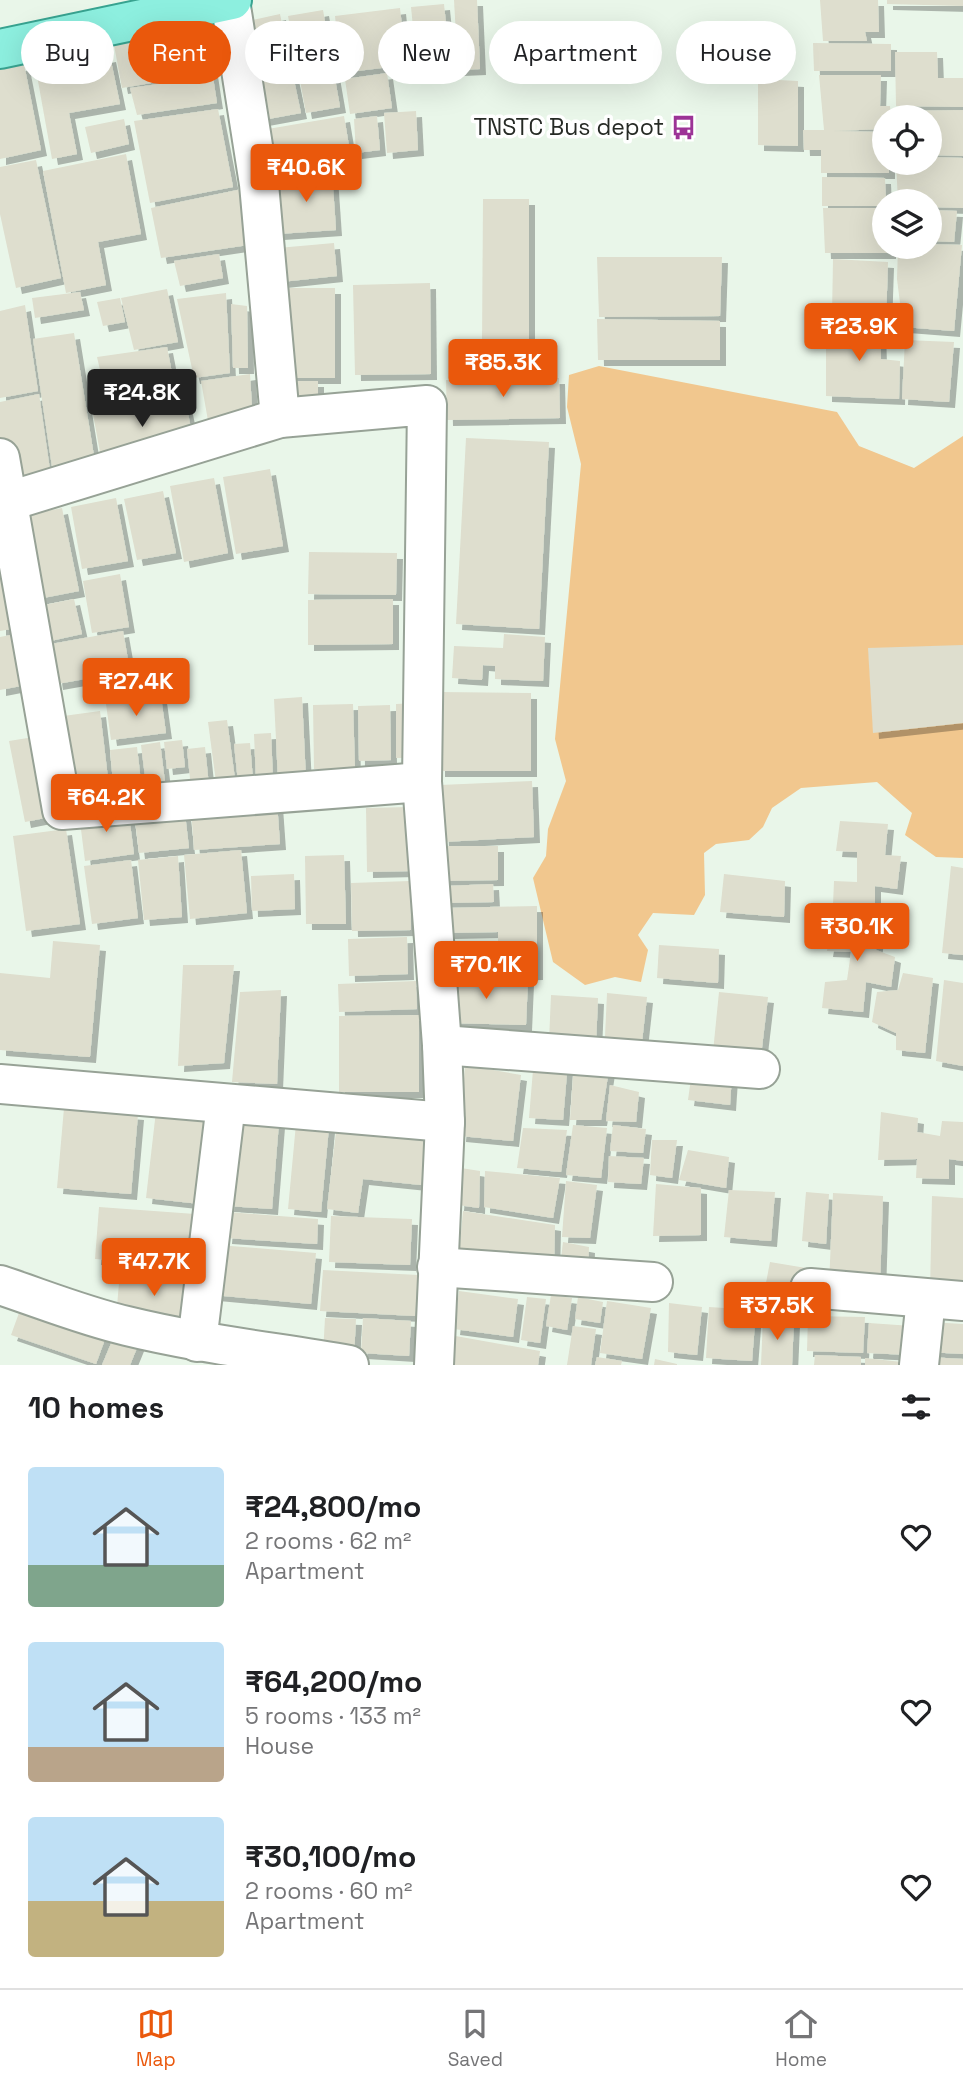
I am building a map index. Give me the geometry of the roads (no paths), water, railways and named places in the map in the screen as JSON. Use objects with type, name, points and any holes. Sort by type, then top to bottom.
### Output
[{"type":"main road","points":[[0,49],[230,0]]},
{"type":"street","points":[[230,0],[259,184],[280,418]]},
{"type":"street","points":[[4,503],[280,418],[427,405],[422,782],[442,1045],[445,1122],[434,1365]]},
{"type":"street","points":[[0,458],[4,503],[62,810],[422,782]]},
{"type":"street","points":[[442,1045],[760,1069]]},
{"type":"street","points":[[0,1084],[445,1122]]},
{"type":"street","points":[[197,1342],[226,1104]]},
{"type":"street","points":[[437,1267],[653,1282]]},
{"type":"street","points":[[0,1285],[125,1326],[197,1342],[228,1344],[349,1365]]},
{"type":"street","points":[[810,1288],[963,1301]]},
{"type":"street","points":[[919,1365],[926,1299]]},
{"type":"place","name":"TNSTC Bus depot","points":[[684,127]]}]
